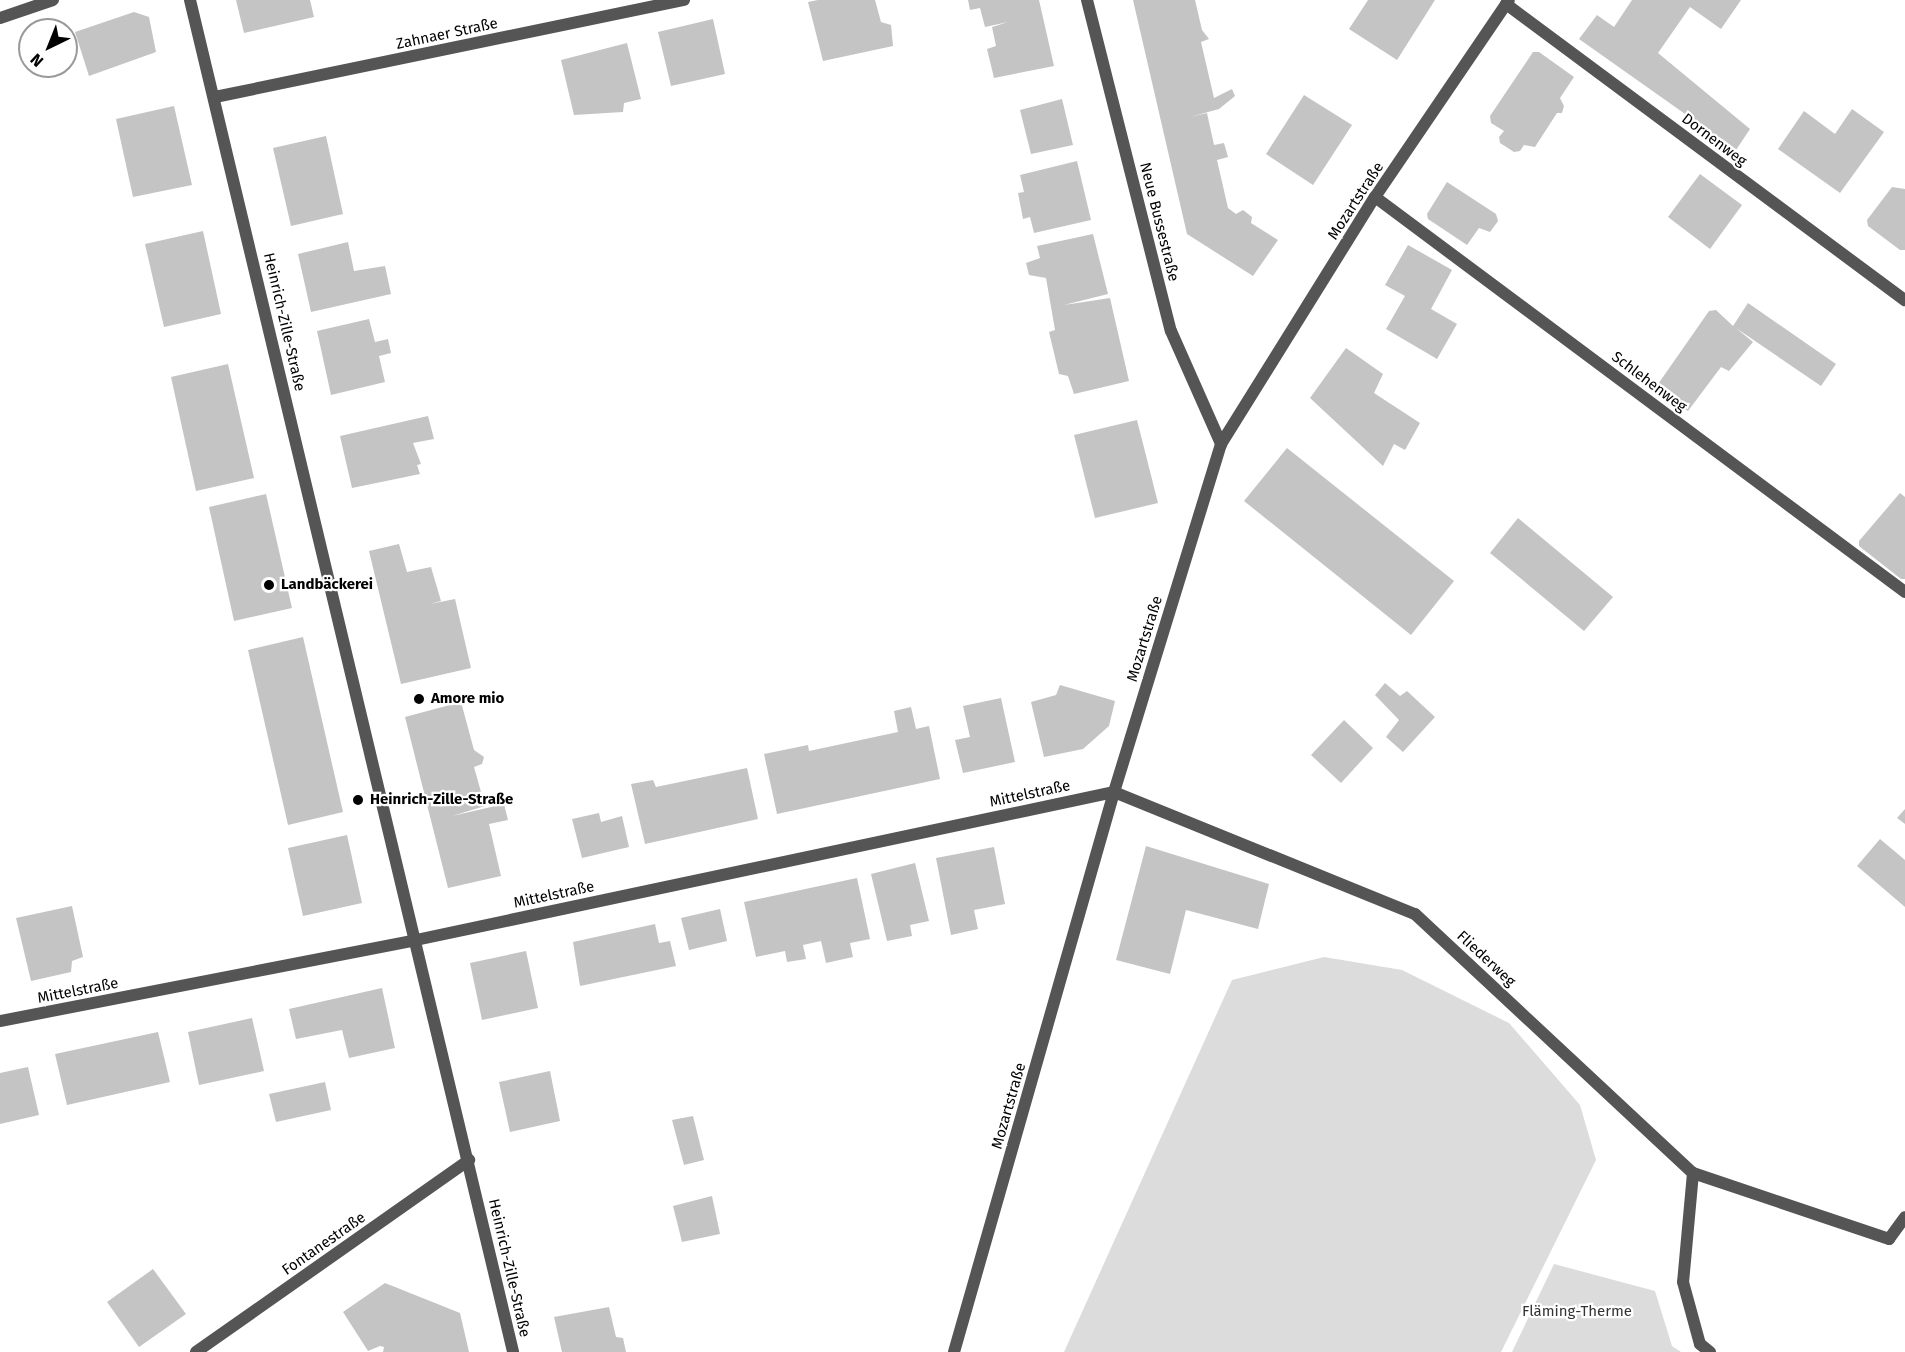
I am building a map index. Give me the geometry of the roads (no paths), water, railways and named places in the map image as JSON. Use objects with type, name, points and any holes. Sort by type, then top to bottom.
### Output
[{"type":"street","points":[[0,18],[53,0]]},
{"type":"street","name":"Heinrich-Zille-Straße","points":[[190,0],[470,1160],[513,1352]]},
{"type":"street","name":"Zahnaer Straße","points":[[215,98],[684,0]]},
{"type":"street","name":"Neue Bussestraße","points":[[1087,0],[1170,331],[1221,444]]},
{"type":"street","name":"Mozartstraße","points":[[954,1352],[1114,792],[1221,444],[1375,197],[1507,2]]},
{"type":"street","name":"Dornenweg","points":[[1507,2],[1905,300]]},
{"type":"street","name":"Schlehenweg","points":[[1375,197],[1905,592]]},
{"type":"street","name":"Mittelstraße","points":[[0,1022],[416,940],[1114,792]]},
{"type":"street","name":"Fliederweg","points":[[1114,792],[1415,914],[1693,1173]]},
{"type":"street","name":"Fontanestraße","points":[[196,1352],[470,1160]]},
{"type":"street","points":[[1710,1352],[1700,1344],[1683,1282],[1693,1173],[1889,1239],[1905,1217]]},
{"type":"place","name":"Landbäckerei","points":[[269,585]]},
{"type":"place","name":"Amore mio","points":[[419,699]]},
{"type":"place","name":"Heinrich-Zille-Straße","points":[[358,800]]},
{"type":"park label","name":"Fläming-Therme","points":[[1577,1312]]}]
